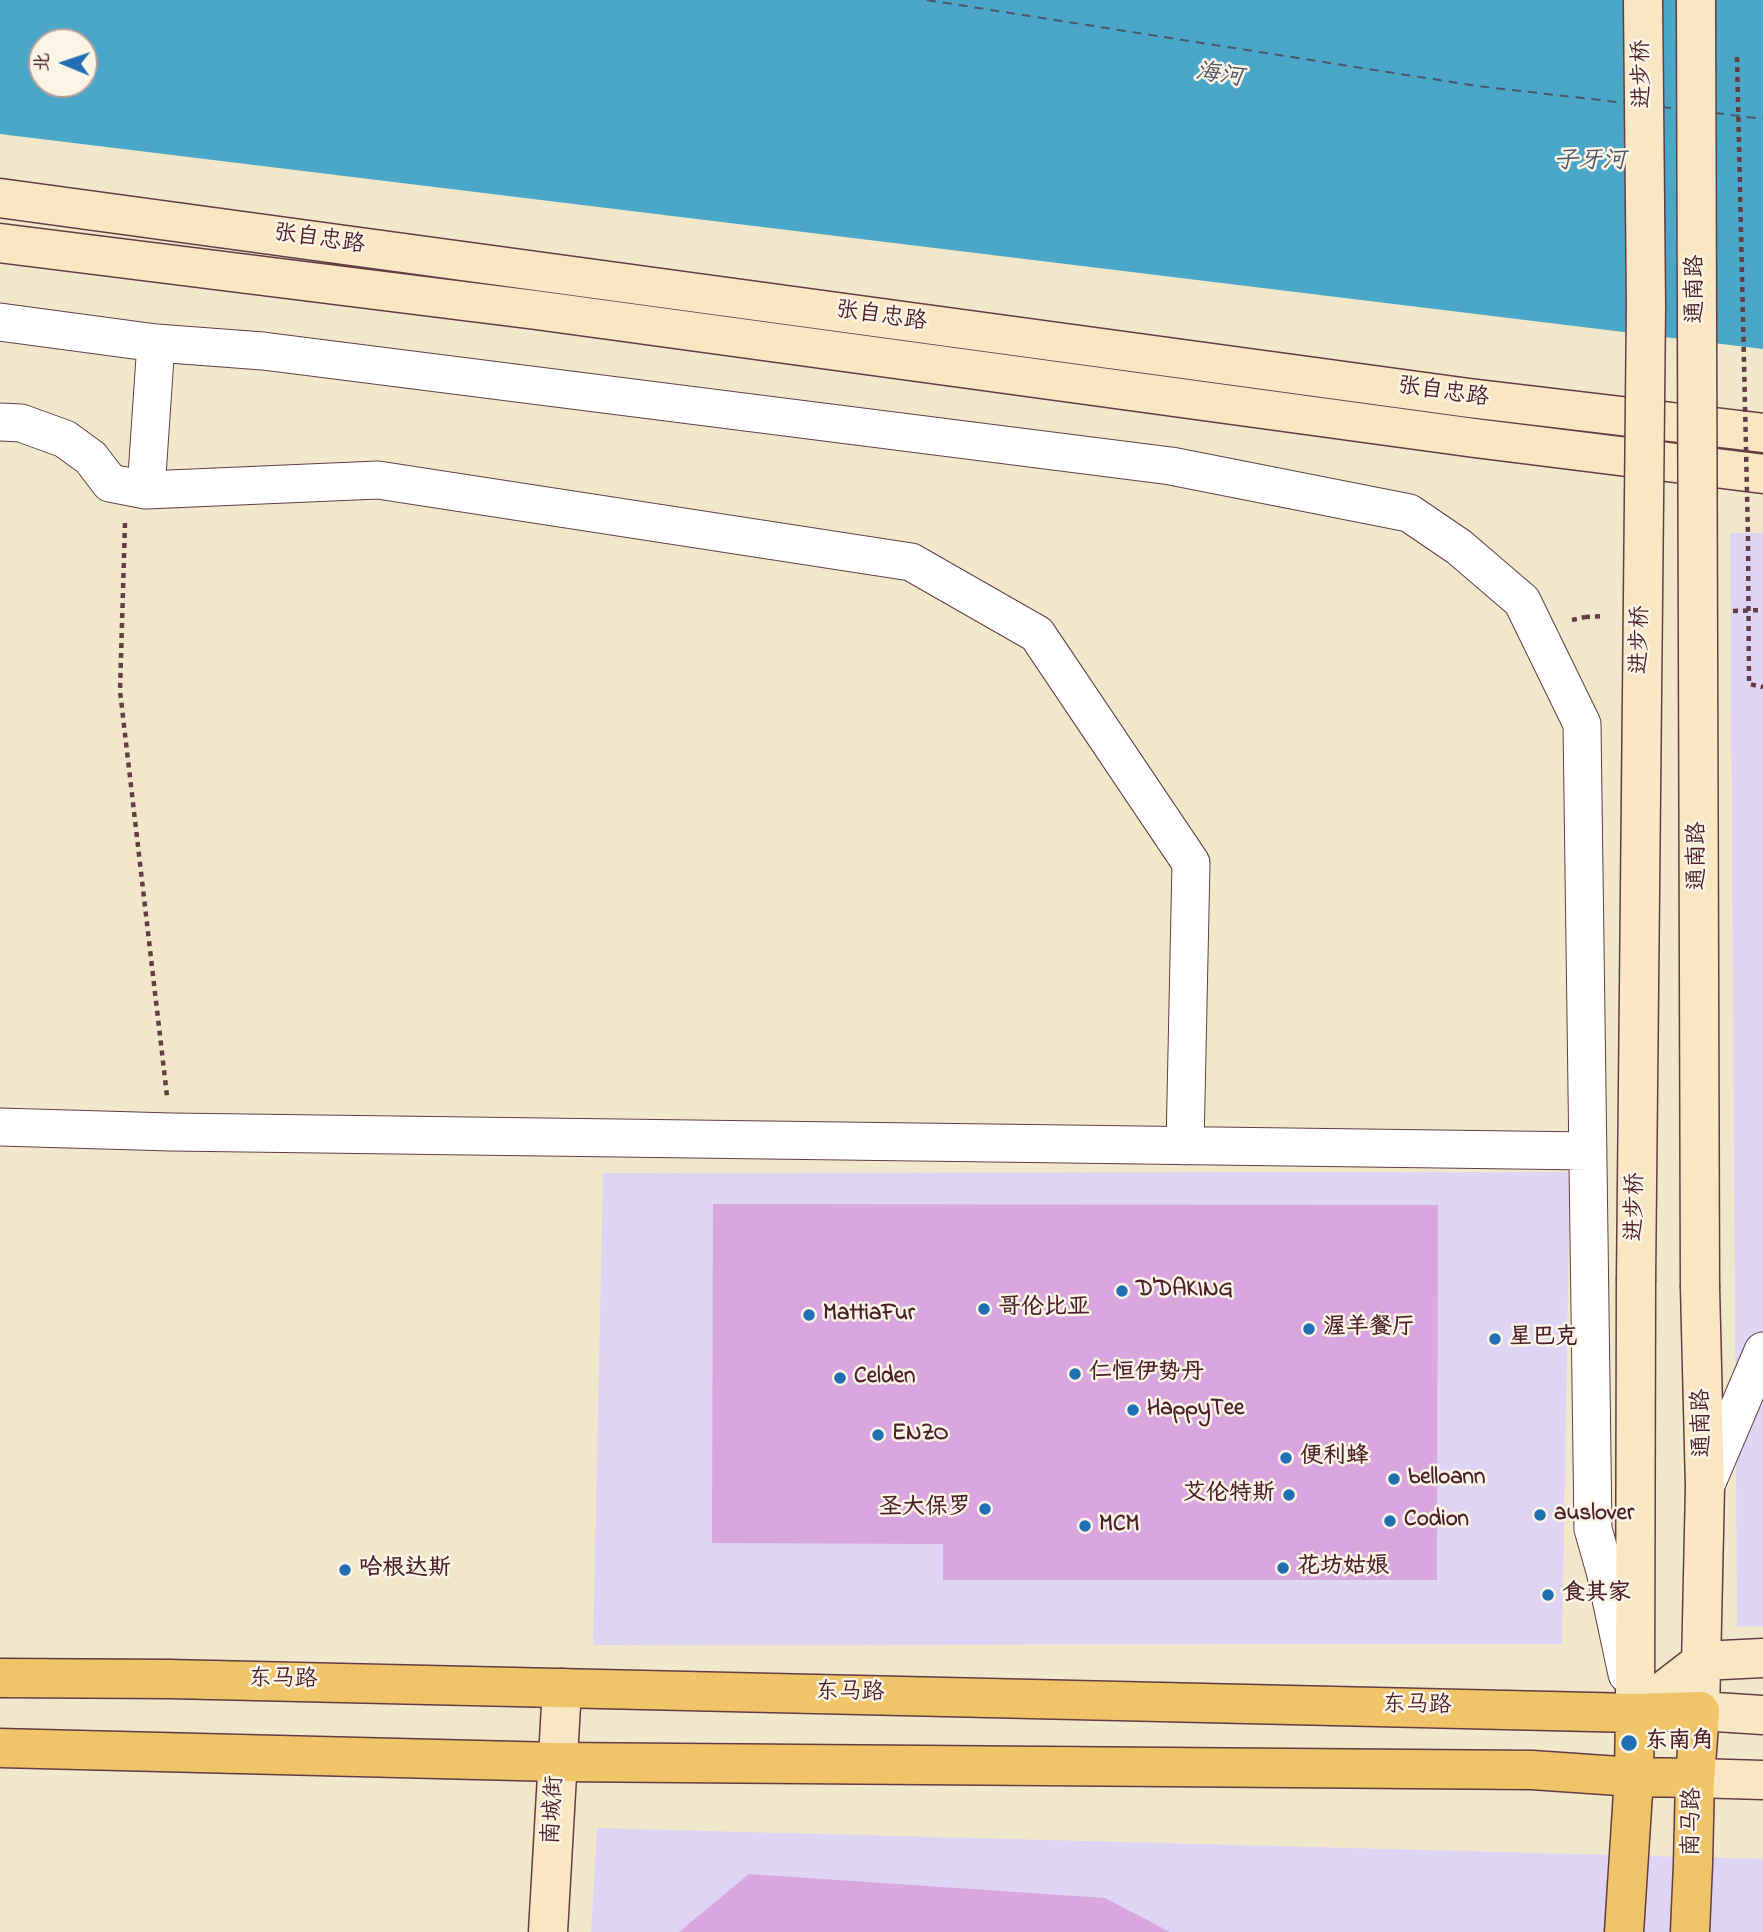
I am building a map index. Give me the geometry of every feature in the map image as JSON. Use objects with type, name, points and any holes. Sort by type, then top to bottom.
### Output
[{"type":"main road","name":"东马路","points":[[0,1678],[169,1679],[1635,1713],[1700,1711]]},
{"type":"main road","name":"南马路","points":[[1690,1932],[1700,1711]]},
{"type":"main road","points":[[1624,1932],[1634,1777],[1635,1713]]},
{"type":"main road","points":[[0,1748],[557,1762],[1532,1770],[1695,1778]]},
{"type":"street","name":"进步桥","points":[[1635,1713],[1636,1281],[1646,305],[1643,0]]},
{"type":"street","name":"通南路","points":[[1696,0],[1700,1288],[1705,1488],[1700,1711]]},
{"type":"street","name":"张自忠路","points":[[0,198],[1469,398],[1763,433]]},
{"type":"street","name":"张自忠路","points":[[0,243],[550,312],[1475,438],[1763,474]]},
{"type":"street","points":[[0,322],[156,343],[263,351],[1171,466],[1409,513],[1460,547],[1522,601],[1582,724],[1593,1529],[1605,1571],[1635,1713],[1702,1661],[1763,1658]]},
{"type":"street","points":[[136,488],[156,343]]},
{"type":"street","points":[[0,422],[21,423],[65,439],[91,458],[110,483],[136,488],[378,480],[911,562],[1037,634],[1191,863],[1185,1146]]},
{"type":"street","points":[[0,1127],[171,1132],[1588,1151]]},
{"type":"street","points":[[1705,1488],[1763,1351]]},
{"type":"street","name":"南城街","points":[[548,1932],[562,1688]]},
{"type":"street","points":[[1700,1711],[1763,1715]]},
{"type":"street","points":[[1695,1778],[1763,1780]]},
{"type":"path","points":[[1737,55],[1749,684],[1763,687]]},
{"type":"path","points":[[136,488],[120,691],[171,1132]]},
{"type":"shaded area","points":[[1730,533],[1763,533],[1763,1626],[1737,1627]]},
{"type":"shaded area","points":[[1570,1172],[1562,1644],[593,1645],[603,1173]]},
{"type":"shaded area","points":[[597,1828],[1763,1859],[1763,1932],[591,1932]]},
{"type":"water","name":"子牙河","points":[[0,0],[1763,0],[1763,349],[0,134]]},
{"type":"building","name":"仁恒伊势丹","points":[[713,1204],[1438,1205],[1437,1580],[943,1580],[943,1544],[712,1543]]},
{"type":"building","points":[[749,1874],[1105,1898],[1170,1932],[679,1932]]},
{"type":"ferry route","points":[[927,0],[1477,86],[1626,103]]},
{"type":"ferry route","points":[[1662,107],[1678,109]]},
{"type":"ferry route","points":[[1715,113],[1763,119]]},
{"type":"place","name":"D'DAKING","points":[[1122,1291]]},
{"type":"place","name":"哥伦比亚","points":[[984,1309]]},
{"type":"place","name":"MattiaFur","points":[[809,1315]]},
{"type":"place","name":"渥羊餐厅","points":[[1309,1329]]},
{"type":"place","name":"星巴克","points":[[1495,1339]]},
{"type":"place","name":"仁恒伊势丹","points":[[1075,1374]]},
{"type":"place","name":"Celden","points":[[840,1378]]},
{"type":"place","name":"HappyTee","points":[[1133,1410]]},
{"type":"place","name":"ENZO","points":[[878,1435]]},
{"type":"place","name":"便利蜂","points":[[1286,1458]]},
{"type":"place","name":"belloann","points":[[1394,1479]]},
{"type":"place","name":"艾伦特斯","points":[[1289,1495]]},
{"type":"place","name":"圣大保罗","points":[[985,1509]]},
{"type":"place","name":"auslover","points":[[1540,1515]]},
{"type":"place","name":"Codion","points":[[1390,1521]]},
{"type":"place","name":"MCM","points":[[1085,1526]]},
{"type":"place","name":"花坊姑娘","points":[[1283,1568]]},
{"type":"place","name":"哈根达斯","points":[[345,1570]]},
{"type":"place","name":"食其家","points":[[1548,1595]]},
{"type":"place","name":"东南角","points":[[1629,1743]]},
{"type":"water label","name":"海河","points":[[1219,77]]}]
